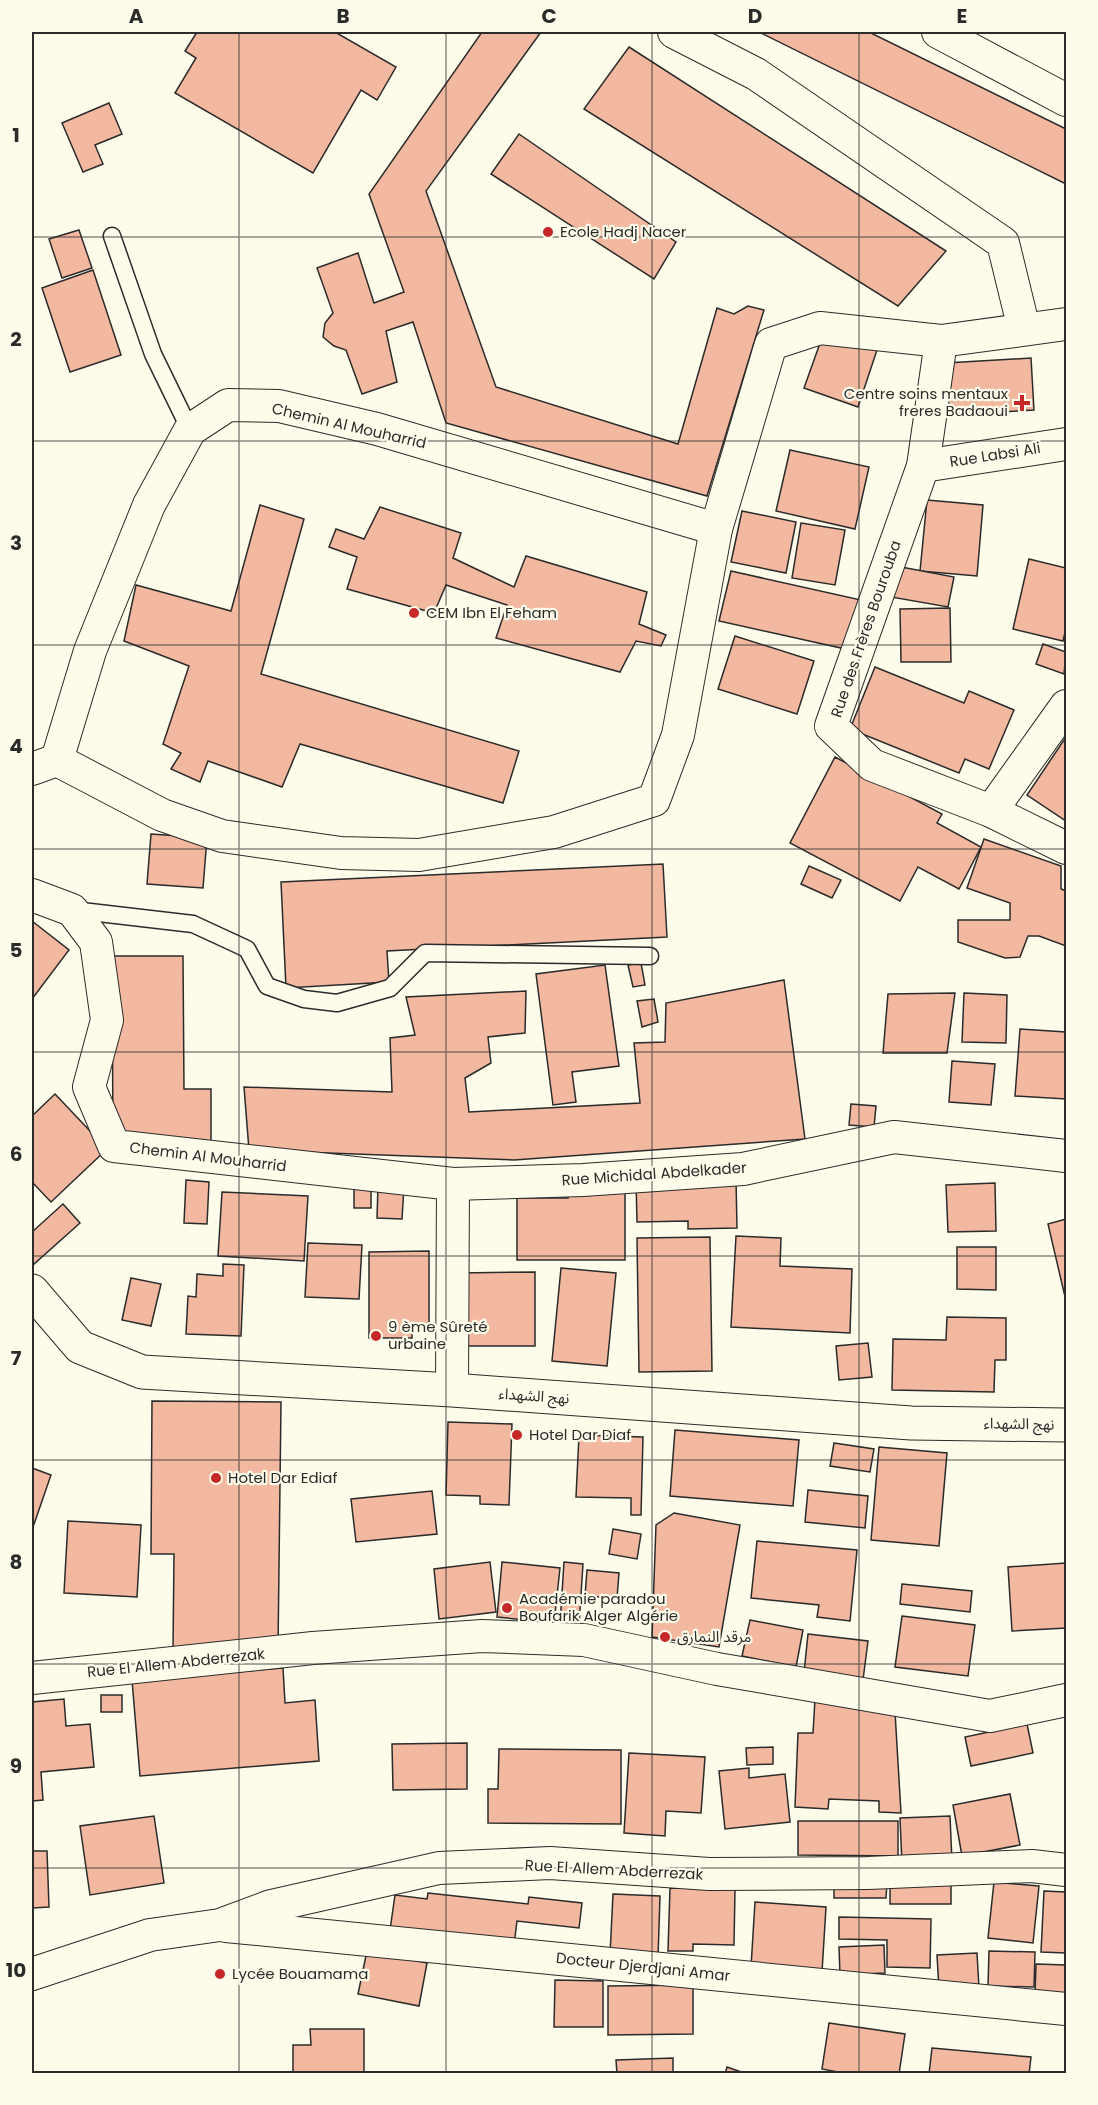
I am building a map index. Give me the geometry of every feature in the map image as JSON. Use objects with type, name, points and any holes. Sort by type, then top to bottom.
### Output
[{"type":"main road","name":"نهج الشهداء","points":[[32,1291],[80,1347],[142,1372],[452,1390],[911,1423],[1066,1425]]},
{"type":"street","points":[[674,32],[756,74],[1003,243],[1024,329]]},
{"type":"street","points":[[938,32],[1066,100]]},
{"type":"street","points":[[941,341],[1066,324]]},
{"type":"street","name":"Chemin Al Mouharrid","points":[[716,529],[377,429],[279,406],[228,405],[190,430],[149,505],[44,764],[162,815],[222,836],[340,853],[419,855],[542,834],[654,800],[678,735],[716,529],[771,345],[820,328],[941,341]]},
{"type":"street","name":"Rue des Frères Bourouba","points":[[941,341],[923,466],[831,726],[872,765],[991,811],[1066,848]]},
{"type":"street","name":"Rue Labsi Ali","points":[[923,466],[1066,444]]},
{"type":"street","points":[[991,811],[1066,706]]},
{"type":"street","points":[[32,895],[72,910]]},
{"type":"street","name":"Chemin Al Mouharrid","points":[[72,910],[96,942],[107,1020],[89,1087],[114,1146],[453,1185]]},
{"type":"street","name":"Rue Michidal Abdelkader","points":[[453,1185],[583,1180],[743,1169],[894,1137],[1066,1156]]},
{"type":"street","points":[[452,1390],[453,1185]]},
{"type":"street","name":"Rue El Allem Abderrezak","points":[[32,1678],[313,1648],[482,1636],[585,1640],[717,1669],[990,1716],[1066,1700]]},
{"type":"street","name":"Rue El Allem Abderrezak","points":[[32,1974],[150,1935],[220,1925],[271,1906],[439,1869],[549,1863],[709,1874],[868,1873],[1032,1866],[1066,1870]]},
{"type":"street","name":"Docteur Djerdjani Amar","points":[[220,1925],[1066,2009]]},
{"type":"lane","points":[[112,236],[153,354],[190,430]]},
{"type":"lane","points":[[72,910],[193,924],[247,949],[267,986],[304,999],[337,1003],[390,988],[425,953],[650,956]]},
{"type":"building","points":[[197,32],[335,32],[396,67],[377,100],[361,90],[313,173],[175,93],[196,58],[185,51]]},
{"type":"building","points":[[482,32],[541,32],[426,191],[496,387],[678,444],[717,308],[734,314],[748,306],[764,310],[707,496],[446,423],[413,322],[386,331],[397,382],[362,394],[346,350],[334,346],[323,337],[325,323],[333,313],[317,268],[358,253],[374,303],[404,292],[369,194]]},
{"type":"building","points":[[759,32],[869,32],[1066,129],[1066,184]]},
{"type":"building","points":[[629,47],[946,251],[898,306],[584,109]]},
{"type":"building","points":[[109,103],[122,134],[95,145],[103,164],[83,172],[62,123]]},
{"type":"building","points":[[519,134],[676,242],[654,279],[491,174]]},
{"type":"building","points":[[79,230],[92,268],[62,278],[49,239]]},
{"type":"building","points":[[93,270],[121,355],[70,372],[42,288]]},
{"type":"building","points":[[824,332],[877,350],[858,407],[804,388]]},
{"type":"building","points":[[1031,358],[1034,410],[949,415],[946,363]]},
{"type":"building","points":[[790,450],[869,467],[855,529],[776,511]]},
{"type":"building","points":[[927,500],[983,505],[977,576],[920,571]]},
{"type":"building","points":[[260,505],[304,519],[261,674],[519,751],[503,803],[300,744],[282,787],[208,761],[200,782],[171,769],[181,753],[163,744],[189,666],[124,641],[136,585],[231,611]]},
{"type":"building","points":[[380,507],[461,533],[453,558],[514,587],[526,556],[647,592],[639,624],[666,635],[661,646],[636,641],[620,672],[496,638],[507,605],[446,585],[434,613],[347,589],[357,557],[329,547],[336,529],[364,539]]},
{"type":"building","points":[[742,511],[796,522],[786,573],[731,562]]},
{"type":"building","points":[[801,523],[845,530],[835,585],[792,578]]},
{"type":"building","points":[[1029,559],[1066,568],[1066,628],[1063,641],[1013,629]]},
{"type":"building","points":[[896,566],[954,577],[948,607],[891,597]]},
{"type":"building","points":[[731,571],[861,600],[850,650],[719,621]]},
{"type":"building","points":[[950,608],[951,662],[901,662],[900,609]]},
{"type":"building","points":[[735,636],[814,661],[797,714],[718,689]]},
{"type":"building","points":[[1043,644],[1066,652],[1064,674],[1036,664]]},
{"type":"building","points":[[875,667],[964,703],[969,691],[1014,710],[989,769],[965,759],[959,773],[850,729]]},
{"type":"building","points":[[1066,737],[1066,821],[1027,795]]},
{"type":"building","points":[[835,757],[942,814],[937,823],[981,847],[959,889],[918,867],[900,901],[790,843]]},
{"type":"building","points":[[151,834],[207,838],[203,888],[147,884]]},
{"type":"building","points":[[984,839],[1061,866],[1061,889],[1066,891],[1066,946],[1039,936],[1028,936],[1020,957],[1005,958],[958,942],[958,920],[1010,920],[1010,903],[967,888]]},
{"type":"building","points":[[663,864],[667,937],[387,951],[389,982],[286,988],[281,882]]},
{"type":"building","points":[[809,866],[841,880],[832,898],[801,884]]},
{"type":"building","points":[[32,921],[69,950],[32,999]]},
{"type":"building","points":[[112,956],[183,956],[184,1089],[211,1089],[211,1142],[113,1143]]},
{"type":"building","points":[[641,963],[645,985],[633,987],[628,965]]},
{"type":"building","points":[[605,965],[619,1066],[572,1072],[576,1102],[553,1105],[536,974]]},
{"type":"building","points":[[784,980],[805,1139],[514,1160],[249,1150],[244,1087],[392,1092],[390,1038],[415,1035],[406,997],[526,991],[525,1033],[488,1037],[491,1063],[465,1078],[469,1112],[640,1103],[634,1043],[665,1042],[666,1003]]},
{"type":"building","points":[[955,993],[947,1053],[883,1053],[888,994]]},
{"type":"building","points":[[964,993],[1007,995],[1006,1043],[962,1042]]},
{"type":"building","points":[[654,999],[658,1022],[642,1027],[637,1001]]},
{"type":"building","points":[[1020,1029],[1066,1032],[1066,1099],[1015,1096]]},
{"type":"building","points":[[952,1061],[995,1064],[991,1105],[949,1102]]},
{"type":"building","points":[[55,1094],[107,1149],[51,1202],[32,1182],[32,1116]]},
{"type":"building","points":[[851,1104],[876,1106],[874,1127],[849,1125]]},
{"type":"building","points":[[736,1179],[737,1228],[688,1229],[688,1221],[637,1222],[636,1181]]},
{"type":"building","points":[[186,1180],[209,1182],[207,1224],[184,1223]]},
{"type":"building","points":[[995,1183],[996,1231],[948,1232],[946,1185]]},
{"type":"building","points":[[354,1185],[371,1185],[371,1208],[354,1208]]},
{"type":"building","points":[[378,1185],[404,1187],[402,1219],[377,1218]]},
{"type":"building","points":[[625,1189],[625,1260],[517,1260],[517,1198],[568,1198],[568,1190]]},
{"type":"building","points":[[222,1192],[308,1196],[304,1261],[218,1256]]},
{"type":"building","points":[[63,1204],[80,1223],[34,1264],[32,1261],[32,1232]]},
{"type":"building","points":[[1066,1219],[1066,1301],[1048,1224]]},
{"type":"building","points":[[736,1236],[781,1238],[780,1266],[852,1269],[850,1333],[731,1327]]},
{"type":"building","points":[[710,1237],[712,1371],[639,1372],[637,1238]]},
{"type":"building","points":[[308,1243],[362,1245],[359,1299],[305,1297]]},
{"type":"building","points":[[957,1247],[996,1247],[996,1290],[957,1289]]},
{"type":"building","points":[[429,1251],[429,1326],[412,1326],[412,1338],[369,1338],[369,1252]]},
{"type":"building","points":[[223,1264],[244,1265],[241,1336],[186,1334],[188,1296],[196,1297],[197,1274],[223,1276]]},
{"type":"building","points":[[561,1268],[616,1273],[607,1366],[552,1361]]},
{"type":"building","points":[[535,1272],[535,1346],[458,1346],[458,1273]]},
{"type":"building","points":[[131,1278],[161,1284],[151,1326],[122,1320]]},
{"type":"building","points":[[947,1317],[1006,1318],[1006,1360],[995,1360],[994,1392],[892,1390],[893,1339],[946,1340]]},
{"type":"building","points":[[868,1343],[872,1377],[839,1380],[836,1346]]},
{"type":"building","name":"Hotel Dar Ediaf","points":[[152,1401],[281,1402],[278,1649],[173,1648],[174,1554],[151,1554]]},
{"type":"building","points":[[448,1422],[512,1424],[509,1505],[480,1504],[480,1496],[446,1495]]},
{"type":"building","points":[[675,1430],[799,1440],[793,1506],[670,1496]]},
{"type":"building","points":[[579,1435],[643,1437],[641,1515],[631,1515],[631,1498],[576,1497]]},
{"type":"building","points":[[834,1443],[874,1449],[870,1472],[830,1466]]},
{"type":"building","points":[[879,1447],[947,1453],[939,1546],[871,1540]]},
{"type":"building","points":[[32,1468],[51,1475],[32,1530]]},
{"type":"building","points":[[808,1490],[868,1496],[865,1528],[805,1522]]},
{"type":"building","points":[[432,1491],[437,1534],[356,1542],[351,1499]]},
{"type":"building","points":[[674,1513],[740,1525],[719,1647],[652,1637],[656,1525]]},
{"type":"building","points":[[68,1521],[141,1525],[137,1597],[64,1593]]},
{"type":"building","points":[[613,1529],[641,1534],[637,1559],[609,1554]]},
{"type":"building","points":[[757,1541],[857,1550],[850,1621],[817,1617],[819,1605],[751,1598]]},
{"type":"building","points":[[490,1562],[496,1612],[439,1619],[434,1569]]},
{"type":"building","points":[[502,1562],[560,1568],[554,1623],[497,1617]]},
{"type":"building","points":[[564,1562],[583,1564],[579,1625],[560,1624]]},
{"type":"building","points":[[1066,1563],[1066,1628],[1012,1631],[1008,1567]]},
{"type":"building","points":[[587,1570],[619,1573],[617,1598],[585,1596]]},
{"type":"building","points":[[902,1584],[972,1591],[970,1612],[900,1604]]},
{"type":"building","points":[[902,1616],[975,1625],[968,1676],[895,1667]]},
{"type":"building","points":[[750,1620],[803,1630],[796,1667],[742,1656]]},
{"type":"building","points":[[808,1634],[868,1641],[863,1680],[804,1673]]},
{"type":"building","points":[[283,1668],[285,1703],[315,1700],[319,1761],[140,1776],[132,1680]]},
{"type":"building","points":[[101,1695],[122,1695],[122,1712],[101,1712]]},
{"type":"building","points":[[64,1699],[66,1726],[90,1724],[94,1767],[41,1772],[43,1800],[32,1801],[32,1702]]},
{"type":"building","points":[[815,1699],[895,1712],[901,1813],[879,1812],[879,1801],[829,1799],[828,1809],[795,1807],[798,1733],[813,1733]]},
{"type":"building","points":[[1027,1724],[1033,1753],[971,1766],[965,1737]]},
{"type":"building","points":[[467,1743],[467,1789],[393,1790],[392,1744]]},
{"type":"building","points":[[773,1747],[773,1764],[747,1765],[746,1748]]},
{"type":"building","points":[[499,1749],[621,1750],[621,1824],[488,1823],[488,1789],[498,1789]]},
{"type":"building","points":[[629,1753],[705,1757],[701,1813],[666,1811],[665,1836],[624,1833]]},
{"type":"building","points":[[749,1768],[749,1778],[785,1774],[790,1822],[725,1829],[719,1771]]},
{"type":"building","points":[[1010,1794],[1020,1845],[962,1856],[953,1805]]},
{"type":"building","points":[[154,1816],[164,1883],[90,1895],[80,1826]]},
{"type":"building","points":[[950,1816],[952,1862],[902,1864],[900,1818]]},
{"type":"building","points":[[798,1821],[898,1821],[898,1856],[798,1855]]},
{"type":"building","points":[[32,1851],[47,1851],[49,1907],[32,1908]]},
{"type":"building","points":[[834,1882],[887,1882],[886,1898],[834,1898]]},
{"type":"building","points":[[994,1882],[1039,1886],[1033,1943],[988,1938]]},
{"type":"building","points":[[890,1884],[951,1884],[951,1904],[890,1904]]},
{"type":"building","points":[[670,1888],[735,1889],[734,1945],[693,1944],[693,1951],[668,1951]]},
{"type":"building","points":[[1044,1891],[1066,1892],[1066,1953],[1041,1952]]},
{"type":"building","points":[[428,1893],[528,1904],[529,1897],[582,1903],[579,1928],[517,1921],[514,1945],[390,1930],[395,1895],[427,1899]]},
{"type":"building","points":[[613,1894],[660,1896],[658,1958],[610,1955]]},
{"type":"building","points":[[755,1902],[826,1907],[822,1972],[751,1967]]},
{"type":"building","points":[[839,1917],[931,1919],[930,1968],[887,1967],[887,1940],[839,1939]]},
{"type":"building","points":[[884,1945],[885,1973],[840,1975],[839,1947]]},
{"type":"building","points":[[367,1951],[427,1963],[419,2006],[358,1994]]},
{"type":"building","points":[[989,1951],[1035,1952],[1034,1987],[988,1986]]},
{"type":"building","points":[[977,1953],[979,1988],[939,1990],[937,1955]]},
{"type":"building","points":[[1036,1964],[1066,1965],[1066,1996],[1035,1994]]},
{"type":"building","points":[[555,1980],[603,1981],[603,2027],[554,2027]]},
{"type":"building","points":[[693,1985],[693,2034],[608,2035],[608,1986]]},
{"type":"building","points":[[829,2023],[905,2034],[899,2074],[848,2074],[822,2069]]},
{"type":"building","points":[[310,2029],[364,2029],[364,2074],[293,2074],[293,2045],[311,2045]]},
{"type":"building","points":[[932,2048],[1031,2057],[1029,2074],[929,2074]]},
{"type":"building","points":[[673,2058],[673,2074],[617,2074],[616,2060]]},
{"type":"building","points":[[727,2067],[747,2074],[725,2074]]},
{"type":"place","name":"Ecole Hadj Nacer","points":[[548,232]]},
{"type":"place","name":"Centre soins mentaux freres Badaoui","points":[[1022,403]]},
{"type":"place","name":"CEM Ibn El Feham","points":[[414,613]]},
{"type":"place","name":"9 ème Sûreté urbaine","points":[[376,1336]]},
{"type":"place","name":"Hotel Dar Diaf","points":[[517,1435]]},
{"type":"place","name":"Hotel Dar Ediaf","points":[[216,1478]]},
{"type":"place","name":"Académie paradou Boufarik Alger Algérie","points":[[507,1608]]},
{"type":"place","name":"مرقد النمارق","points":[[665,1637]]},
{"type":"place","name":"Lycée Bouamama","points":[[220,1974]]}]
